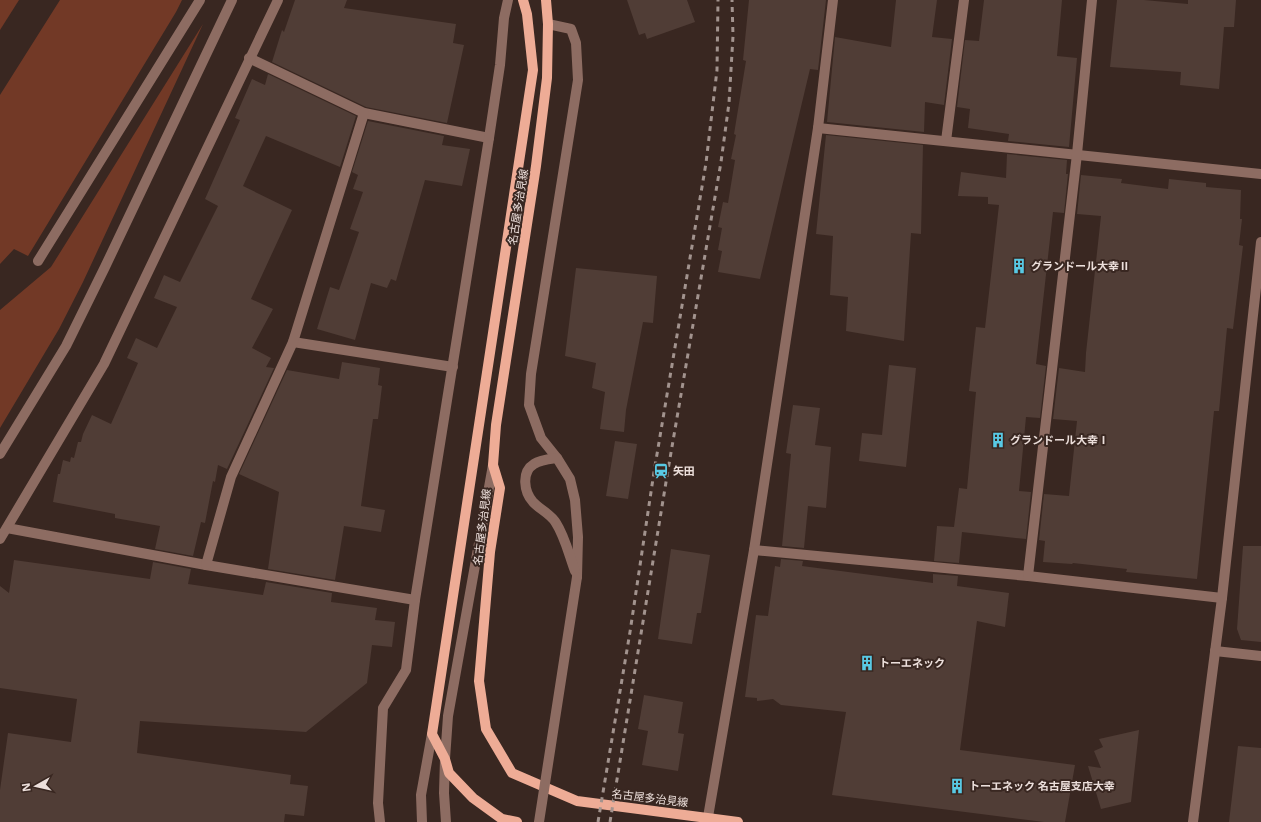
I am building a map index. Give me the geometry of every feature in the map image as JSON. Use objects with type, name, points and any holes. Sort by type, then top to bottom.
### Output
[{"type":"main road","name":"名古屋多治見線","points":[[432,734],[533,70],[527,14],[523,0]]},
{"type":"main road","name":"名古屋多治見線","points":[[546,0],[548,24],[547,78],[536,166],[496,425],[493,465],[500,488],[490,552],[479,682],[486,729],[512,772],[577,800],[738,822]]},
{"type":"main road","points":[[432,734],[445,759],[450,773],[473,798],[502,818],[517,822]]},
{"type":"street","points":[[38,261],[200,0]]},
{"type":"street","points":[[0,454],[66,346],[232,0]]},
{"type":"street","points":[[0,538],[104,364],[278,0]]},
{"type":"street","points":[[380,822],[378,803],[383,708],[406,670],[415,600],[489,138],[500,64],[504,18],[508,0]]},
{"type":"street","points":[[708,817],[754,550],[818,128],[833,0]]},
{"type":"street","points":[[946,141],[964,0]]},
{"type":"street","points":[[1028,576],[1077,154],[1092,0]]},
{"type":"street","points":[[539,822],[577,577],[578,537],[575,500],[570,479],[557,458],[541,438],[529,405],[531,374],[578,80],[576,43],[571,29],[548,24]]},
{"type":"street","points":[[249,58],[364,113],[489,138]]},
{"type":"street","points":[[206,565],[231,477],[293,342],[364,113]]},
{"type":"street","points":[[818,128],[1261,174]]},
{"type":"street","points":[[1193,822],[1216,651],[1261,242]]},
{"type":"street","points":[[293,342],[453,367]]},
{"type":"street","points":[[557,458],[533,464],[526,474],[524,487],[532,501],[555,521],[577,577]]},
{"type":"street","points":[[446,822],[444,793],[448,716],[493,465]]},
{"type":"street","points":[[7,528],[206,565],[415,600]]},
{"type":"street","points":[[754,550],[1028,576],[1222,598]]},
{"type":"street","points":[[1216,651],[1261,656]]},
{"type":"street","points":[[422,822],[421,796],[432,734]]},
{"type":"shaded area","points":[[0,0],[19,0],[0,30]]},
{"type":"shaded area","points":[[60,0],[182,0],[28,256],[14,249],[0,264],[0,95]]},
{"type":"shaded area","points":[[203,24],[83,282],[59,329],[0,428],[0,310],[51,267]]},
{"type":"building","points":[[295,0],[347,0],[344,8],[456,24],[453,43],[464,45],[447,123],[366,107],[272,62],[282,30],[284,32]]},
{"type":"building","points":[[627,0],[687,0],[695,22],[647,39],[645,33],[639,35]]},
{"type":"building","points":[[749,0],[826,0],[818,70],[810,69],[760,279],[718,272],[722,251],[718,250],[722,228],[718,227],[723,202],[728,203],[735,160],[731,159],[736,135],[734,134],[746,61],[743,60]]},
{"type":"building","points":[[896,0],[937,0],[932,37],[952,39],[944,105],[925,102],[924,132],[827,122],[835,37],[891,47]]},
{"type":"building","points":[[984,0],[1062,0],[1057,56],[1077,58],[1069,147],[1008,141],[1009,134],[968,128],[970,109],[957,107],[965,40],[979,41]]},
{"type":"building","points":[[1117,0],[1144,0],[1188,4],[1188,0],[1236,0],[1234,27],[1224,27],[1219,89],[1180,85],[1181,72],[1110,67]]},
{"type":"building","points":[[268,74],[356,116],[340,167],[266,136],[243,186],[292,210],[251,299],[273,309],[252,348],[271,358],[266,367],[274,368],[227,469],[218,465],[215,482],[213,481],[205,523],[201,522],[193,556],[155,549],[160,526],[115,518],[115,514],[53,502],[58,474],[60,474],[63,460],[70,462],[71,457],[74,458],[78,442],[81,442],[92,415],[111,424],[138,363],[127,358],[136,338],[157,348],[177,307],[154,298],[164,275],[180,282],[218,206],[205,199],[240,120],[235,118],[252,79],[265,85]]},
{"type":"building","points":[[368,121],[444,136],[442,145],[470,149],[462,186],[425,180],[396,281],[391,279],[387,288],[371,283],[355,340],[317,329],[330,287],[339,290],[359,232],[350,229],[363,192],[353,189],[358,175],[352,172]]},
{"type":"building","points":[[826,135],[923,145],[921,234],[911,233],[904,341],[846,331],[848,297],[830,295],[833,236],[816,234]]},
{"type":"building","points":[[1007,154],[1067,160],[1066,174],[1068,174],[1064,213],[1053,212],[1036,364],[1046,366],[1040,418],[1026,417],[1019,491],[1031,492],[1026,539],[962,532],[959,563],[934,561],[937,526],[954,527],[959,488],[967,489],[976,392],[969,391],[976,327],[985,328],[999,205],[988,204],[988,197],[958,196],[961,172],[1006,178]]},
{"type":"building","points":[[1081,175],[1122,179],[1121,183],[1168,189],[1169,179],[1206,183],[1206,187],[1241,190],[1240,219],[1242,219],[1239,245],[1243,246],[1233,329],[1227,328],[1219,411],[1214,411],[1197,579],[1126,572],[1127,569],[1073,563],[1043,562],[1045,541],[1039,540],[1044,494],[1069,496],[1077,421],[1053,419],[1059,368],[1085,372],[1101,216],[1077,214]]},
{"type":"building","points":[[576,268],[657,276],[653,323],[643,322],[626,410],[624,432],[600,429],[605,392],[592,388],[596,363],[565,356]]},
{"type":"building","points":[[342,362],[380,368],[378,385],[382,386],[378,419],[373,419],[361,506],[385,510],[381,532],[344,526],[335,580],[268,569],[279,492],[239,474],[287,370],[339,379]]},
{"type":"building","points":[[889,365],[916,368],[906,467],[859,461],[862,433],[882,435]]},
{"type":"building","points":[[793,405],[820,408],[815,445],[831,447],[826,508],[808,506],[804,548],[782,546],[791,454],[786,453]]},
{"type":"building","points":[[615,441],[637,444],[628,499],[606,496]]},
{"type":"building","points":[[1243,546],[1261,546],[1261,642],[1241,640],[1237,629]]},
{"type":"building","points":[[671,549],[710,555],[701,613],[697,613],[692,644],[658,639]]},
{"type":"building","name":"トーエネック","points":[[781,559],[803,561],[802,566],[933,583],[933,574],[958,576],[957,586],[1009,593],[1005,627],[977,621],[960,750],[1075,765],[1065,822],[1044,822],[832,795],[846,712],[781,705],[773,699],[757,701],[757,698],[745,697],[756,615],[768,616],[775,566],[780,567]]},
{"type":"building","points":[[14,560],[150,579],[153,562],[191,569],[188,584],[263,595],[266,582],[332,593],[331,602],[377,608],[375,620],[395,622],[392,647],[372,645],[367,683],[306,732],[140,721],[137,753],[291,775],[290,784],[308,786],[304,816],[285,814],[284,822],[0,822],[0,790],[8,733],[71,742],[77,699],[0,688],[0,586],[9,593]]},
{"type":"building","points":[[644,695],[683,702],[678,733],[684,734],[678,771],[642,765],[648,731],[638,729]]},
{"type":"building","points":[[1139,730],[1131,802],[1101,809],[1088,766],[1101,768],[1094,751],[1103,747],[1099,739]]},
{"type":"building","points":[[1238,746],[1261,748],[1261,822],[1229,822]]},
{"type":"railway","points":[[598,822],[630,632],[654,472],[706,163],[717,70],[718,0]]},
{"type":"railway","points":[[610,822],[721,162],[729,103],[733,36],[732,0]]},
{"type":"place","name":"グランドール大幸Ⅱ","points":[[1019,266]]},
{"type":"place","name":"グランドール大幸Ⅰ","points":[[998,440]]},
{"type":"place","name":"矢田","points":[[661,471]]},
{"type":"place","name":"トーエネック","points":[[867,663]]},
{"type":"place","name":"トーエネック 名古屋支店大幸","points":[[957,786]]}]
